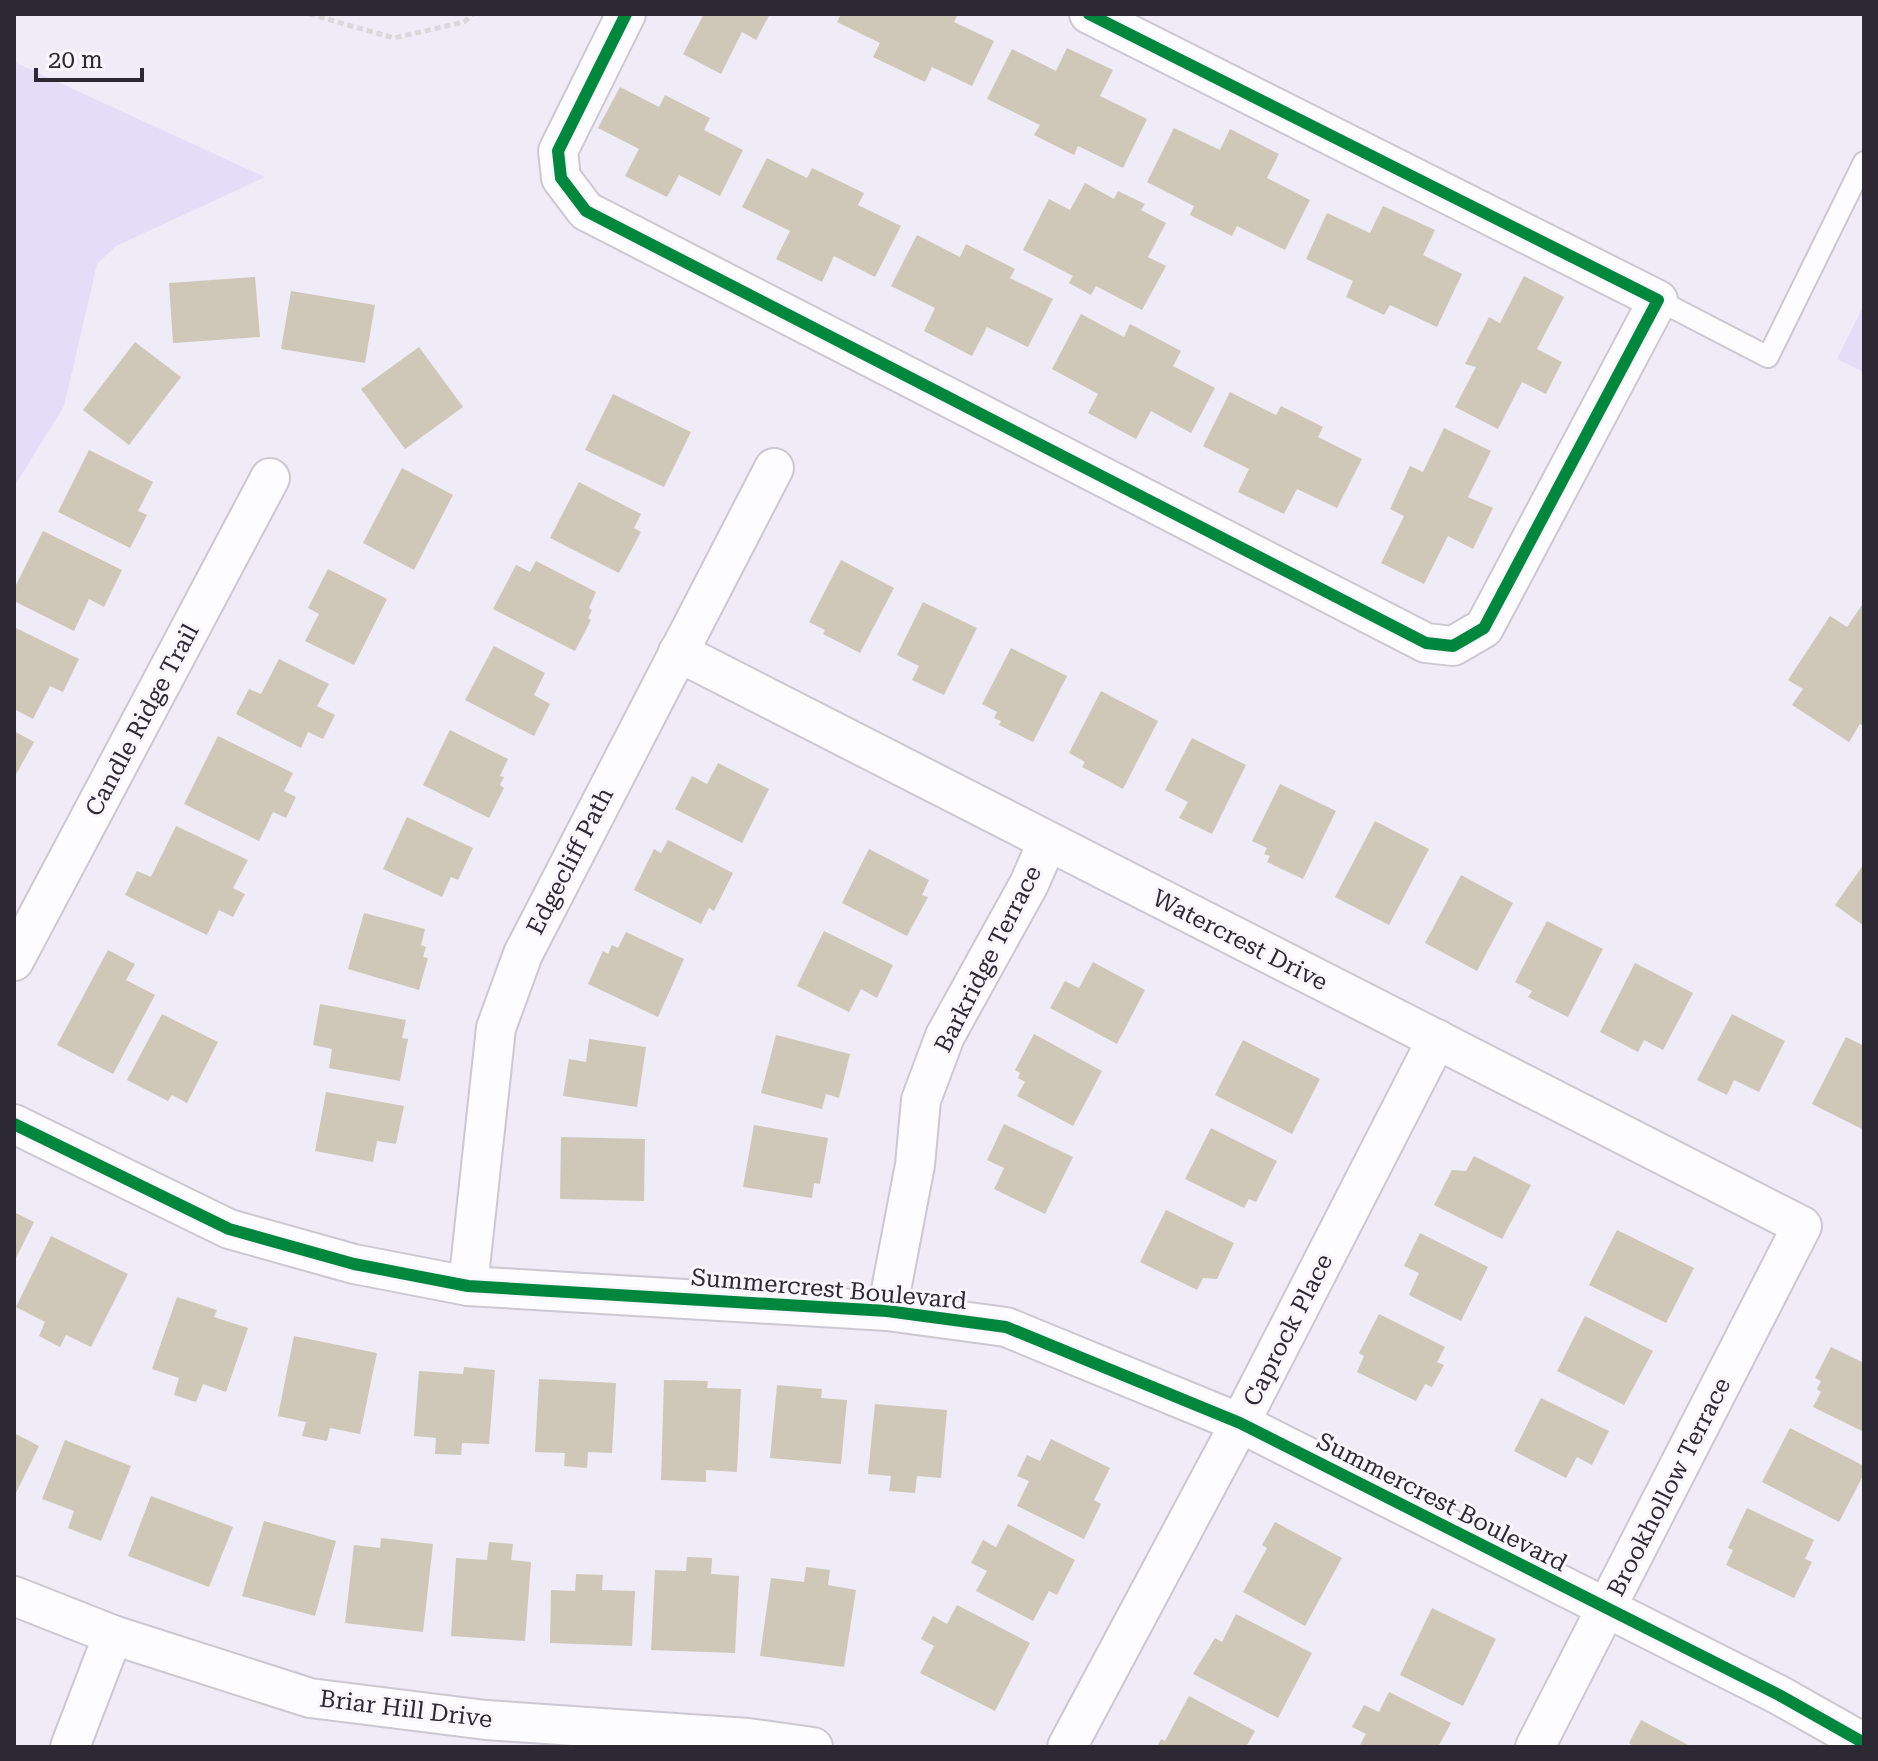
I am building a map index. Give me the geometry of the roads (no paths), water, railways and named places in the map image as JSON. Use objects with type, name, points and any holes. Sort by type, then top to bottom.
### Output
[{"type":"street","points":[[626,14],[558,151],[561,178],[586,211],[1426,643],[1453,646],[1484,628],[1658,300],[1089,14]]},
{"type":"street","name":"Edgecliff Path","points":[[468,1286],[496,1028],[523,954],[774,468]]},
{"type":"street","name":"Candle Ridge Trail","points":[[14,961],[270,478]]},
{"type":"street","name":"Watercrest Drive","points":[[678,652],[1802,1226]]},
{"type":"street","name":"Barkridge Terrace","points":[[887,1311],[915,1165],[921,1100],[945,1036],[1029,884],[1047,843]]},
{"type":"street","name":"Caprock Place","points":[[1067,1747],[1240,1423],[1437,1039]]},
{"type":"street","name":"Summercrest Boulevard","points":[[14,1124],[229,1229],[354,1264],[468,1286],[887,1311],[1006,1327],[1240,1423],[1605,1610],[1779,1695],[1864,1743]]},
{"type":"street","name":"Brookhollow Terrace","points":[[1535,1747],[1802,1226]]},
{"type":"street","name":"Briar Hill Drive","points":[[14,1596],[113,1635],[310,1698],[486,1734],[748,1738],[813,1747]]},
{"type":"street","points":[[70,1747],[113,1635]]},
{"type":"lane","points":[[1658,300],[1768,357],[1864,162]]}]
